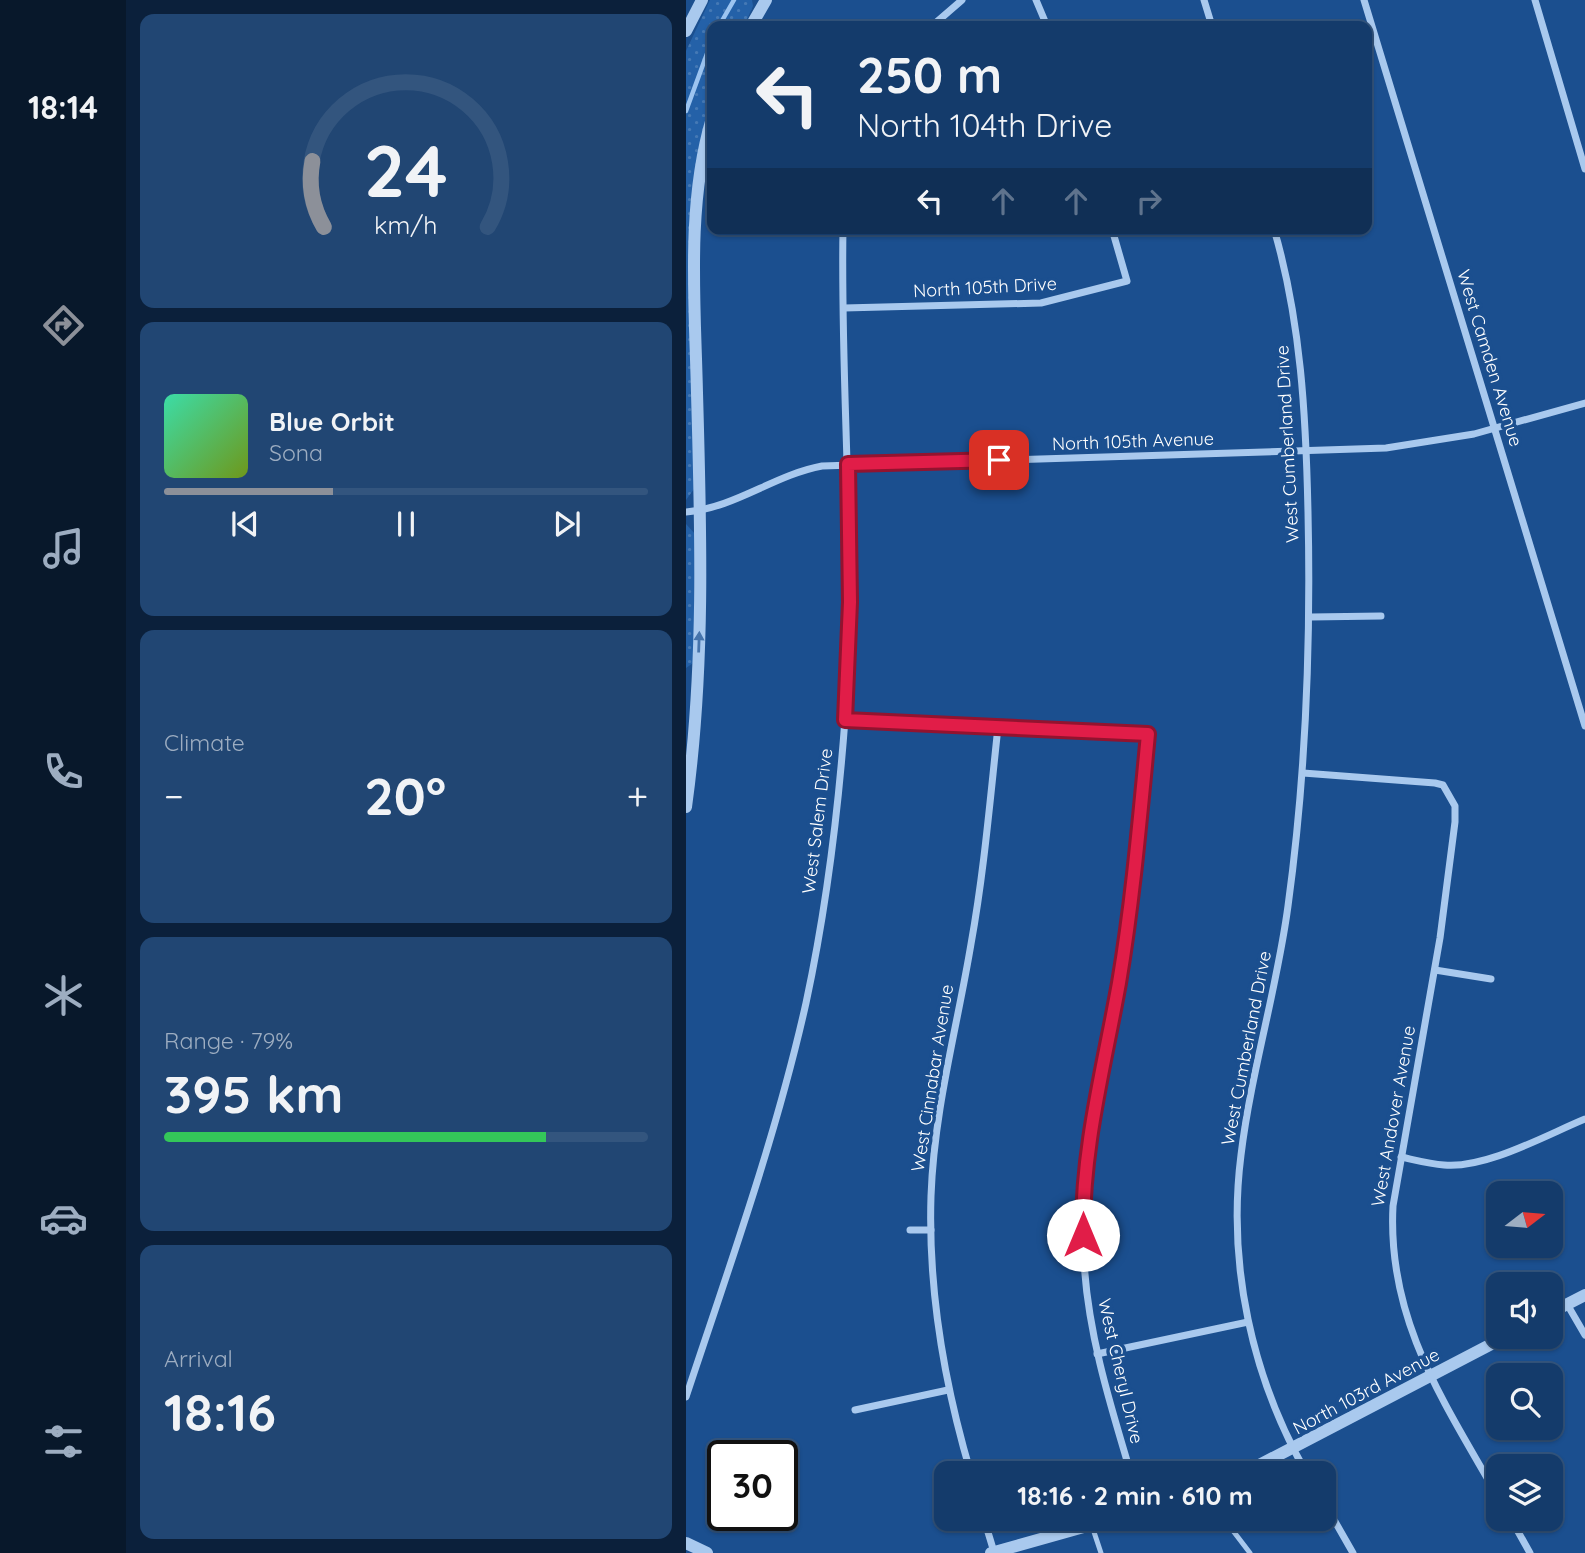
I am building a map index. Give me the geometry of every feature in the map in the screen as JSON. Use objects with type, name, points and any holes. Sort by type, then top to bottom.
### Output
[{"type":"street","points":[[686,31],[702,0]]},
{"type":"street","points":[[754,21],[766,0]]},
{"type":"street","points":[[938,21],[962,0]]},
{"type":"street","points":[[1036,0],[1045,21]]},
{"type":"street","points":[[1204,0],[1210,21]]},
{"type":"street","name":"West Camden Avenue","points":[[1364,0],[1370,21]]},
{"type":"street","points":[[1535,0],[1585,169]]},
{"type":"street","name":"West Camden Avenue","points":[[1372,26],[1585,726]]},
{"type":"street","points":[[686,807],[700,511],[695,198],[707,142]]},
{"type":"street","name":"West Salem Drive","points":[[686,1397],[770,1138],[806,1002],[829,867],[845,720],[850,602],[843,235]]},
{"type":"street","name":"North 105th Drive","points":[[844,308],[1041,303],[1127,281],[1114,235]]},
{"type":"street","name":"West Cumberland Drive","points":[[1275,235],[1299,348],[1307,451],[1311,617],[1303,773],[1288,906],[1241,1156],[1237,1244],[1248,1321],[1263,1374],[1299,1461]]},
{"type":"street","name":"North 105th Avenue","points":[[686,512],[728,503],[791,473],[822,466],[1397,446],[1496,429],[1585,402]]},
{"type":"street","points":[[1311,617],[1381,616]]},
{"type":"street","points":[[845,720],[998,727]]},
{"type":"street","name":"West Cheryl Drive","points":[[998,727],[1148,734],[1128,918],[1084,1174],[1084,1261],[1097,1354],[1127,1461]]},
{"type":"street","name":"West Cinnabar Avenue","points":[[967,1461],[948,1390],[934,1299],[931,1230],[938,1121],[978,904],[998,727]]},
{"type":"street","name":"West Andover Avenue","points":[[1303,773],[1436,783],[1443,785],[1455,806],[1435,970],[1392,1217],[1395,1274],[1409,1330],[1431,1377],[1486,1476]]},
{"type":"street","points":[[1435,970],[1491,979]]},
{"type":"street","points":[[1401,1157],[1445,1166],[1461,1165],[1493,1157],[1585,1119]]},
{"type":"street","points":[[910,1230],[931,1230]]},
{"type":"street","points":[[1563,1306],[1585,1295]]},
{"type":"street","points":[[1567,1304],[1585,1335]]},
{"type":"street","points":[[1097,1354],[1248,1321]]},
{"type":"street","name":"North 103rd Avenue","points":[[1270,1461],[1486,1348]]},
{"type":"street","points":[[855,1410],[948,1390]]},
{"type":"street","points":[[1336,1523],[1353,1553]]},
{"type":"street","points":[[987,1531],[993,1553],[1071,1531]]},
{"type":"street","points":[[1518,1531],[1530,1553]]},
{"type":"street","points":[[686,1543],[708,1553]]},
{"type":"lane","points":[[1094,1531],[1101,1553]]},
{"type":"lane","points":[[1233,1531],[1250,1553]]},
{"type":"shaded area","points":[[710,0],[752,0],[753,6],[746,21],[707,21],[707,118],[689,221],[694,489],[686,500],[686,51]]},
{"type":"shaded area","points":[[686,524],[695,534],[694,656],[693,663],[686,668]]},
{"type":"waterway","points":[[722,21],[734,0]]},
{"type":"waterway","points":[[686,111],[707,54]]},
{"type":"route","points":[[999,460],[848,464],[850,602],[845,720],[1148,734],[1137,847],[1118,983],[1084,1174],[1083,1235]]}]
